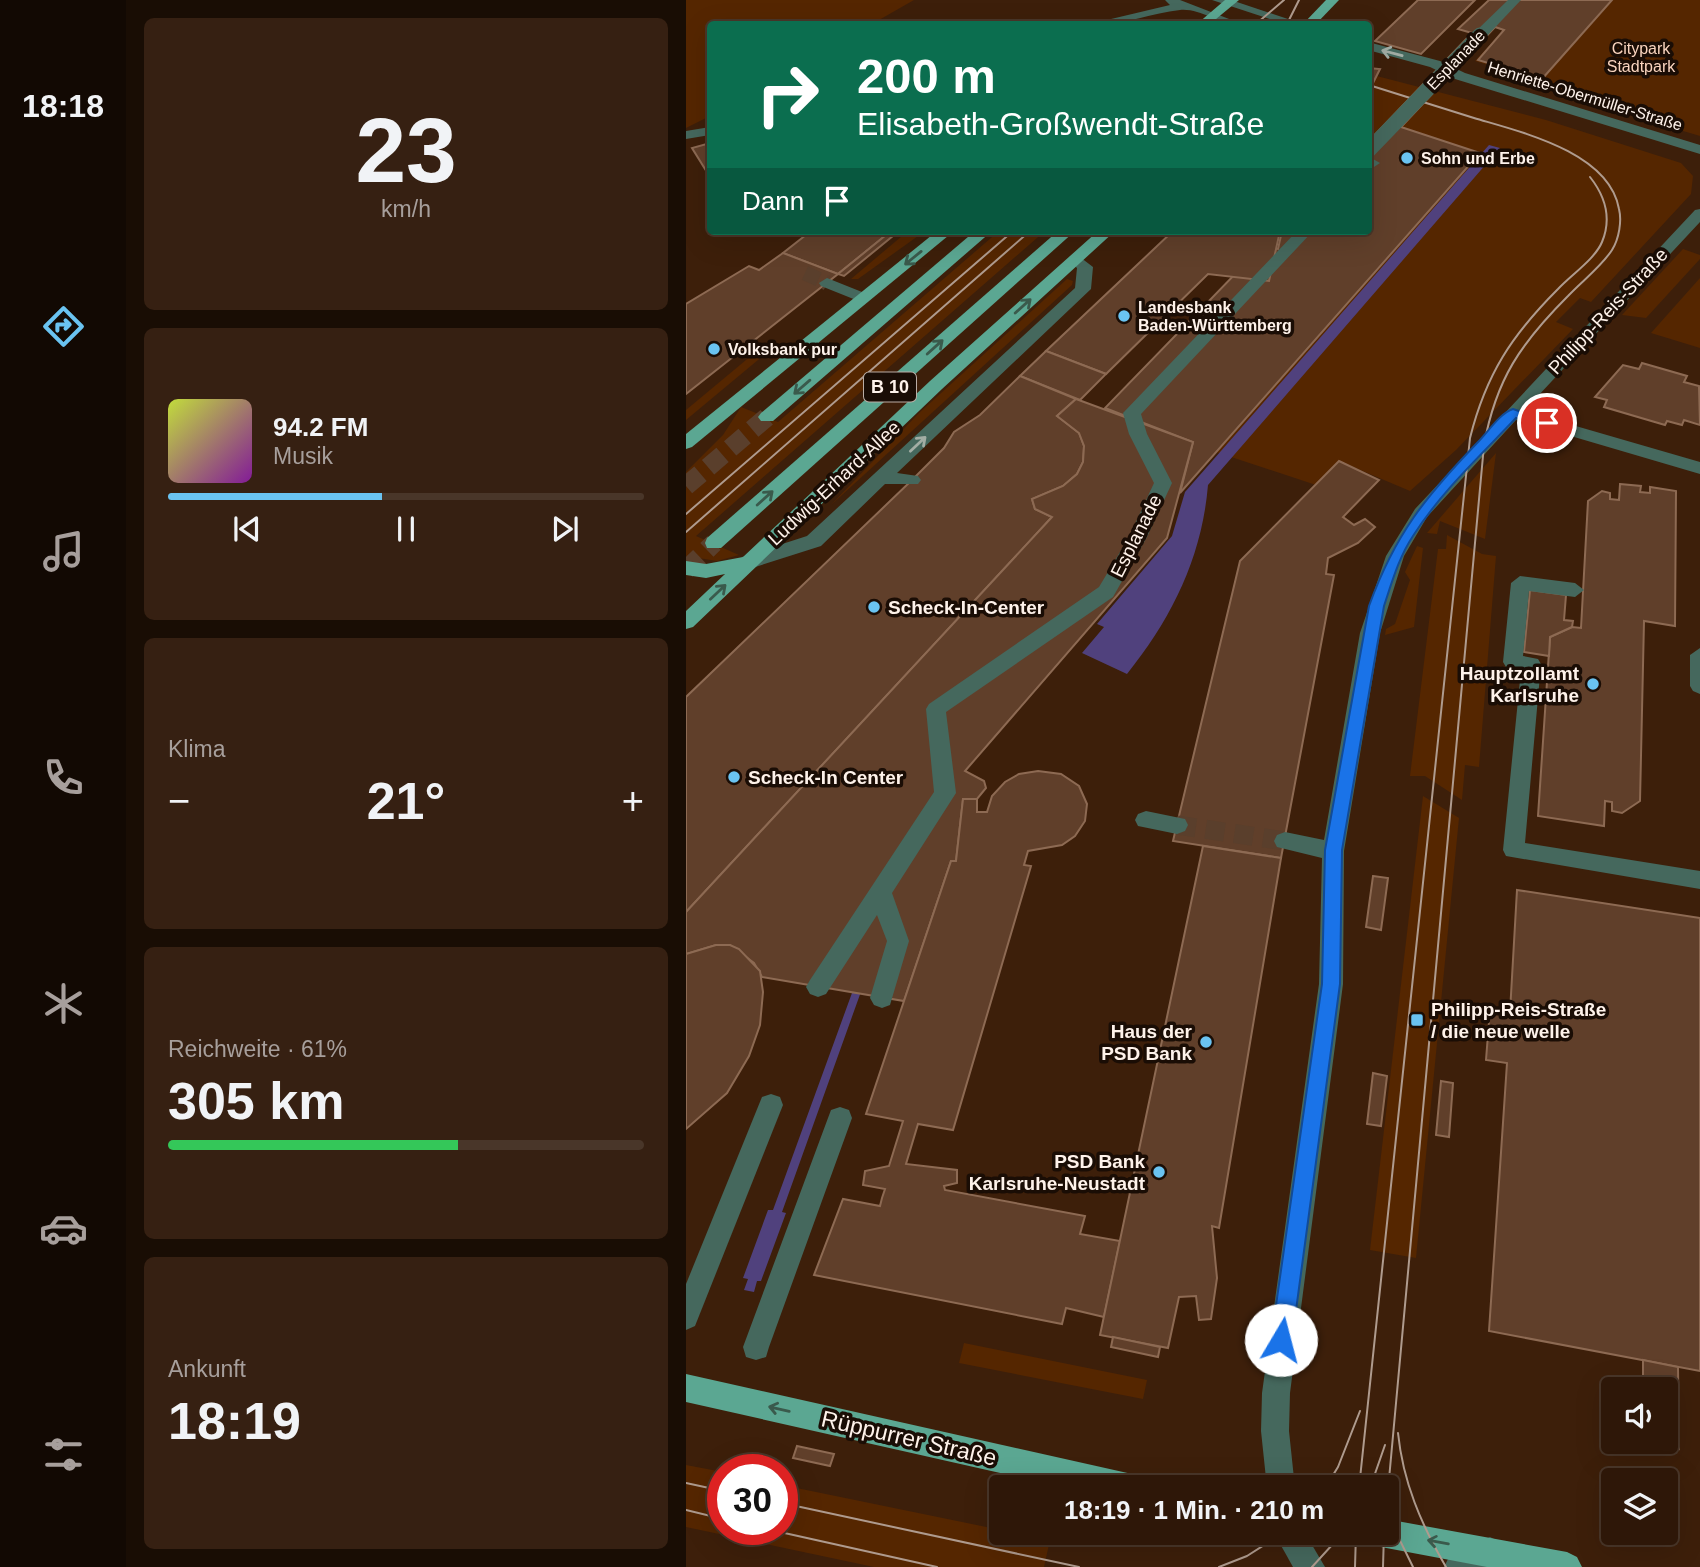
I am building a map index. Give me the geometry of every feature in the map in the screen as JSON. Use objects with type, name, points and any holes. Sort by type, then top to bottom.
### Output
[{"type":"main road","points":[[1312,21],[1334,0]]},
{"type":"main road","points":[[1207,21],[1226,1]]},
{"type":"main road","points":[[686,443],[861,297],[941,235]]},
{"type":"main road","points":[[767,416],[979,235]]},
{"type":"main road","name":"B 10","points":[[714,543],[1062,235]]},
{"type":"main road","name":"Ludwig-Erhard-Allee","points":[[686,622],[1103,235]]},
{"type":"main road","points":[[686,568],[706,571],[749,562]]},
{"type":"main road","name":"Rüppurrer Straße","points":[[686,1388],[1074,1475]]},
{"type":"main road","points":[[1399,1536],[1567,1567]]},
{"type":"street","points":[[1169,0],[1207,21]]},
{"type":"street","name":"Esplanade","points":[[1372,159],[1515,0]]},
{"type":"street","points":[[1226,1],[1288,21]]},
{"type":"street","points":[[1110,21],[1182,6]]},
{"type":"street","name":"Henriette-Obermüller-Straße","points":[[1372,47],[1435,64],[1460,76]]},
{"type":"street","name":"Henriette-Obermüller-Straße","points":[[1372,62],[1460,76],[1700,150]]},
{"type":"street","points":[[686,135],[707,132]]},
{"type":"street","name":"Philipp-Reis-Straße","points":[[1280,1475],[1275,1431],[1276,1393],[1330,995],[1334,850],[1370,632],[1390,567],[1421,513],[1700,213]]},
{"type":"street","name":"Esplanade","points":[[818,987],[945,793],[936,709],[1107,592],[1138,537],[1163,483],[1138,434],[1132,413],[1301,235]]},
{"type":"street","points":[[749,562],[814,541],[1083,289],[1084,267],[1076,259]]},
{"type":"street","points":[[827,283],[861,297]]},
{"type":"street","points":[[1513,413],[1700,468]]},
{"type":"street","points":[[949,415],[966,422]]},
{"type":"street","points":[[881,478],[912,480]]},
{"type":"street","points":[[1575,590],[1520,583],[1513,662],[1531,664],[1514,850],[1700,880]]},
{"type":"street","points":[[1700,655],[1700,686]]},
{"type":"street","points":[[1146,820],[1177,825]]},
{"type":"street","points":[[1285,841],[1334,850]]},
{"type":"street","points":[[880,891],[898,942],[882,998]]},
{"type":"street","points":[[686,1317],[771,1105]]},
{"type":"street","points":[[756,1347],[840,1118]]},
{"type":"street","points":[[1289,1545],[1293,1567]]},
{"type":"street","points":[[1295,1545],[1310,1567]]},
{"type":"street","points":[[1460,1567],[1490,1552]]},
{"type":"green space","points":[[686,0],[914,0],[877,21],[707,21],[707,118],[686,128]]},
{"type":"green space","name":"Citypark Stadtpark","points":[[1552,0],[1700,0],[1700,136],[1475,61],[1499,35],[1515,40]]},
{"type":"green space","points":[[1372,75],[1546,120],[1681,163],[1693,176],[1691,194],[1591,302],[1580,298],[1556,322],[1573,329],[1456,450],[1410,491],[1339,461],[1316,485],[1216,452],[1180,490],[1193,442],[1161,429],[1364,235],[1372,235]]},
{"type":"green space","points":[[903,235],[919,235],[858,279],[851,279]]},
{"type":"green space","points":[[994,235],[1040,235],[696,536],[739,555],[717,561],[686,556],[686,472],[723,435],[741,407],[778,422]]},
{"type":"green space","points":[[1683,249],[1700,255],[1700,259],[1646,318],[1622,315]]},
{"type":"green space","points":[[1700,278],[1700,348],[1651,333]]},
{"type":"green space","points":[[1067,279],[1073,281],[1072,285],[831,505],[919,413]]},
{"type":"green space","points":[[770,340],[776,345],[686,420],[686,410]]},
{"type":"green space","points":[[1496,453],[1485,539],[1440,521],[1437,534],[1427,533]]},
{"type":"green space","points":[[1447,535],[1482,554],[1496,556],[1479,767],[1465,765],[1462,800],[1425,776],[1410,776],[1438,549],[1446,549]]},
{"type":"green space","points":[[1417,546],[1423,548],[1414,627],[1385,635],[1386,629],[1395,624],[1410,580],[1405,572]]},
{"type":"green space","points":[[1423,796],[1459,818],[1416,1258],[1370,1250]]},
{"type":"green space","points":[[964,1343],[1147,1380],[1143,1399],[959,1363]]},
{"type":"green space","points":[[686,1465],[707,1469],[707,1531],[686,1527]]},
{"type":"green space","points":[[798,1488],[989,1528],[989,1545],[1049,1545],[1044,1567],[874,1567],[771,1545],[798,1545]]},
{"type":"shaded area","points":[[1489,145],[1500,148],[1208,485],[1199,537],[1182,586],[1158,631],[1127,674],[1082,653],[1104,627],[1097,624],[1172,536],[1185,492]]},
{"type":"shaded area","points":[[864,960],[872,961],[782,1212],[786,1213],[761,1281],[757,1281],[754,1292],[744,1290],[748,1279],[743,1278],[768,1210],[773,1210]]},
{"type":"building","points":[[1418,0],[1475,0],[1421,54],[1375,41]]},
{"type":"building","points":[[1489,0],[1612,0],[1542,79],[1478,60],[1504,30],[1495,27],[1401,127],[1480,153],[1180,493],[1193,442],[1105,408],[1241,268],[1247,245],[1278,249],[1281,235],[1372,235],[1372,138],[1472,33],[1458,29]]},
{"type":"building","points":[[1372,68],[1380,69],[1372,85]]},
{"type":"building","points":[[707,144],[707,172],[692,148]]},
{"type":"building","points":[[806,235],[886,235],[838,274],[783,253]]},
{"type":"building","points":[[886,235],[894,235],[844,276],[838,274]]},
{"type":"building","name":"Landesbank Baden-Württemberg","points":[[1169,235],[1279,235],[1269,281],[1208,274],[1106,374],[1046,351]]},
{"type":"building","name":"Volksbank pur","points":[[783,253],[838,274],[686,394],[686,304],[749,266],[759,270]]},
{"type":"building","points":[[1046,351],[1106,374],[1080,400],[1020,376]]},
{"type":"building","points":[[1642,363],[1687,376],[1684,382],[1699,386],[1700,425],[1684,420],[1682,425],[1667,421],[1665,425],[1604,407],[1607,400],[1595,397],[1623,365],[1639,369]]},
{"type":"building","name":"Scheck-In-Center","points":[[1020,376],[1076,399],[1057,416],[1079,433],[1084,446],[1083,462],[1077,474],[1063,486],[1032,499],[1035,509],[1052,517],[686,912],[686,697],[912,480],[944,448],[954,432],[980,415]]},
{"type":"building","points":[[1076,399],[1193,442],[1167,538],[965,771],[984,781],[986,788],[977,799],[963,799],[956,861],[951,861],[904,1001],[762,977],[754,963],[730,945],[716,945],[686,954],[686,912],[1052,517],[1035,509],[1032,499],[1063,486],[1077,474],[1083,462],[1084,446],[1079,433],[1057,416]]},
{"type":"building","points":[[1339,461],[1379,480],[1343,517],[1354,525],[1365,519],[1375,527],[1358,543],[1328,558],[1326,574],[1334,575],[1281,858],[1173,841],[1240,561]]},
{"type":"building","points":[[1620,484],[1641,486],[1640,492],[1650,493],[1650,487],[1676,491],[1675,626],[1644,621],[1640,801],[1622,813],[1612,811],[1612,802],[1605,801],[1604,826],[1538,816],[1550,637],[1572,627],[1581,628],[1588,501],[1602,491],[1610,493],[1610,499],[1619,500]]},
{"type":"building","points":[[1530,590],[1566,595],[1564,620],[1573,621],[1572,627],[1550,637],[1549,656],[1524,652]]},
{"type":"building","points":[[1038,771],[1061,774],[1079,786],[1087,804],[1085,821],[1075,836],[1062,845],[1028,851],[1024,865],[1031,866],[953,1130],[918,1124],[906,1164],[957,1170],[957,1183],[944,1186],[945,1190],[1085,1216],[1080,1234],[1120,1241],[1104,1317],[1066,1308],[1062,1324],[814,1275],[843,1199],[880,1206],[885,1189],[863,1185],[865,1171],[889,1166],[903,1121],[866,1114],[951,861],[956,861],[963,799],[977,799],[977,812],[987,812],[992,796],[1005,782],[1019,774]]},
{"type":"building","name":"Haus der PSD Bank","points":[[1203,846],[1281,858],[1219,1228],[1212,1226],[1217,1278],[1211,1319],[1199,1320],[1196,1296],[1179,1297],[1168,1348],[1100,1335]]},
{"type":"building","points":[[1373,876],[1388,878],[1381,930],[1366,927]]},
{"type":"building","points":[[1517,890],[1700,918],[1700,1371],[1489,1331],[1507,1063],[1486,1060],[1490,1009],[1510,1012]]},
{"type":"building","points":[[716,945],[730,945],[739,949],[760,971],[763,992],[760,1025],[749,1056],[727,1093],[686,1129],[686,954]]},
{"type":"building","points":[[1373,1073],[1387,1076],[1381,1126],[1367,1124]]},
{"type":"building","points":[[1441,1081],[1453,1083],[1449,1137],[1436,1135]]},
{"type":"building","points":[[1113,1337],[1160,1347],[1158,1357],[1111,1347]]},
{"type":"building","points":[[1643,1360],[1678,1367],[1679,1449],[1678,1377],[1643,1377]]},
{"type":"building","points":[[797,1446],[834,1454],[830,1466],[798,1459],[798,1454],[794,1454]]},
{"type":"tunnel","points":[[805,273],[827,283]]},
{"type":"tunnel","points":[[686,486],[767,417]]},
{"type":"tunnel","points":[[686,570],[714,543]]},
{"type":"tunnel","points":[[1177,825],[1285,841]]},
{"type":"tram line","points":[[1260,21],[1284,0]]},
{"type":"tram line","points":[[1288,21],[1299,0]]},
{"type":"tram line","points":[[1372,86],[1515,130],[1560,147],[1599,173],[1612,189],[1620,219],[1616,241],[1608,256],[1551,313],[1513,363],[1496,400],[1484,445],[1386,1512],[1413,1567]]},
{"type":"tram line","points":[[1360,1475],[1470,438],[1484,394],[1514,339],[1542,306],[1594,255],[1602,242],[1607,216],[1600,192],[1590,177]]},
{"type":"tram line","points":[[686,514],[1008,235]]},
{"type":"tram line","points":[[686,532],[1025,235]]},
{"type":"tram line","points":[[1333,1475],[1360,1411]]},
{"type":"tram line","points":[[1398,1433],[1404,1469],[1414,1502],[1446,1567]]},
{"type":"tram line","points":[[1375,1475],[1385,1445]]},
{"type":"tram line","points":[[686,1483],[707,1488]]},
{"type":"tram line","points":[[798,1506],[1079,1567]]},
{"type":"tram line","points":[[686,1510],[707,1515]]},
{"type":"tram line","points":[[798,1536],[937,1567]]},
{"type":"tram line","points":[[1219,1567],[1247,1556],[1264,1545]]},
{"type":"tram line","points":[[1312,1567],[1332,1545]]},
{"type":"tram line","points":[[1355,1567],[1356,1545]]},
{"type":"tram line","points":[[1383,1567],[1384,1545]]},
{"type":"place","name":"Sohn und Erbe","points":[[1407,158]]},
{"type":"place","name":"Landesbank Baden-Württemberg","points":[[1124,316]]},
{"type":"place","name":"Volksbank pur","points":[[714,349]]},
{"type":"place","name":"Scheck-In-Center","points":[[874,607]]},
{"type":"place","name":"Hauptzollamt Karlsruhe","points":[[1593,684]]},
{"type":"place","name":"Scheck-In Center","points":[[734,777]]},
{"type":"place","name":"Philipp-Reis-Straße / die neue welle","points":[[1417,1020]]},
{"type":"place","name":"Haus der PSD Bank","points":[[1206,1042]]},
{"type":"place","name":"PSD Bank Karlsruhe-Neustadt","points":[[1159,1172]]},
{"type":"route","points":[[1281,1340],[1331,984],[1331,872],[1370,632],[1377,606],[1385,579],[1406,535],[1442,488],[1513,413],[1547,423]]}]
